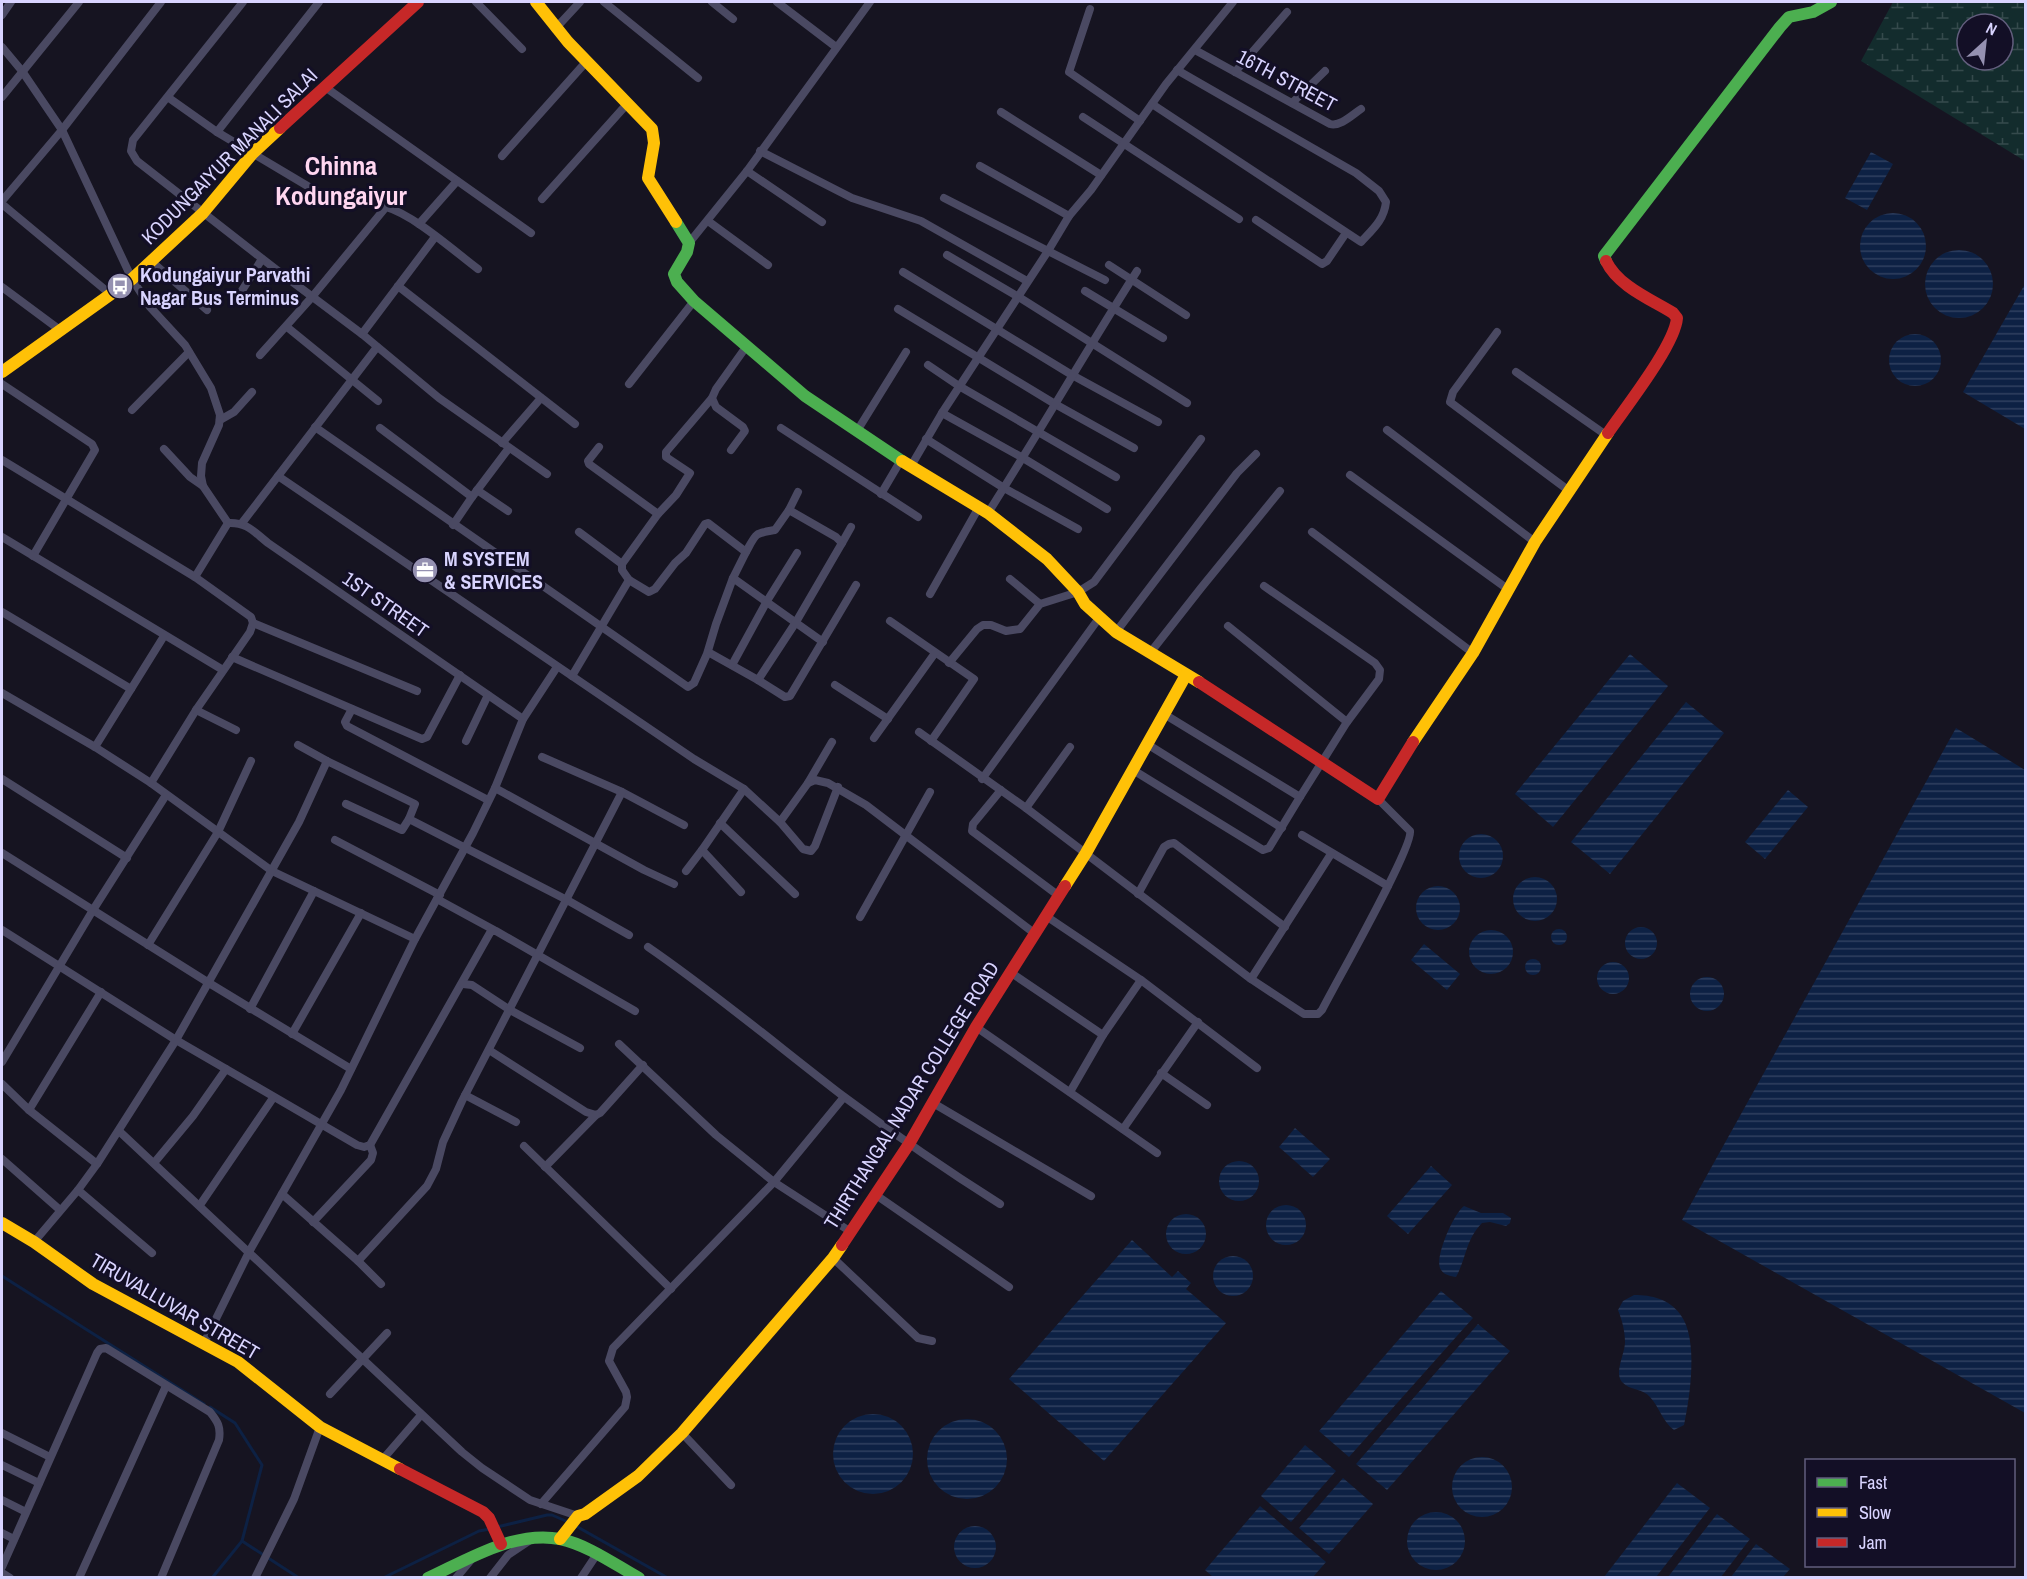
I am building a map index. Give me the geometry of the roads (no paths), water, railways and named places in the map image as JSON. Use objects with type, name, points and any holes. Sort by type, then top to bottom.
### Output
[{"type":"street","points":[[2,15],[11,2]]},
{"type":"street","points":[[2,97],[79,2]]},
{"type":"street","points":[[109,293],[2,203],[161,2]]},
{"type":"street","points":[[243,2],[169,98],[133,140],[131,151],[136,161],[362,334],[439,398],[546,474]]},
{"type":"street","points":[[217,132],[319,2]]},
{"type":"street","name":"KODUNGAIYUR MANALI SALAI","points":[[2,372],[109,293],[132,279],[203,213],[253,153],[418,2]]},
{"type":"street","points":[[476,2],[522,49]]},
{"type":"street","points":[[536,2],[555,29],[652,129],[656,144],[648,169],[648,178],[689,243]]},
{"type":"street","points":[[555,29],[580,2]]},
{"type":"street","points":[[604,2],[698,78]]},
{"type":"street","points":[[712,2],[733,19]]},
{"type":"street","points":[[777,2],[836,47]]},
{"type":"street","points":[[870,2],[747,171],[689,243],[687,252],[674,274],[677,282],[694,301],[805,396],[906,463],[984,510],[1047,559],[1078,592],[1085,604],[1116,632],[1219,694],[1320,763],[1378,799],[1410,831],[1411,835],[1388,886],[1318,1014],[1304,1014],[1251,979],[1026,808],[982,779],[920,732]]},
{"type":"street","points":[[881,494],[926,439],[1069,216],[1177,70],[1196,50],[1233,2]]},
{"type":"street","points":[[1378,799],[1390,777],[1473,653],[1535,542],[1676,329],[1677,318],[1615,275],[1606,264],[1604,255],[1780,27],[1789,17],[1813,12],[1831,2]]},
{"type":"street","points":[[1090,9],[1069,72],[1140,121]]},
{"type":"street","points":[[1235,72],[1287,12]]},
{"type":"street","points":[[2,46],[62,130],[132,279],[150,306],[189,352],[211,388],[218,406],[219,420],[202,463],[203,486]]},
{"type":"street","name":"16TH STREET","points":[[1196,50],[1334,126],[1361,109]]},
{"type":"street","points":[[502,156],[586,62]]},
{"type":"street","points":[[1152,104],[1361,242],[1379,223],[1385,213],[1386,202],[1379,191],[1356,173],[1177,70]]},
{"type":"street","points":[[1292,103],[1325,71]]},
{"type":"street","points":[[325,87],[531,233]]},
{"type":"street","points":[[169,98],[217,132],[326,197]]},
{"type":"street","points":[[542,199],[627,104]]},
{"type":"street","points":[[1001,112],[1101,175]]},
{"type":"street","points":[[1083,117],[1239,219]]},
{"type":"street","points":[[759,152],[836,191],[921,221],[1028,281]]},
{"type":"street","points":[[980,166],[1069,216]]},
{"type":"street","points":[[747,171],[822,222]]},
{"type":"street","points":[[419,224],[457,181]]},
{"type":"street","points":[[944,198],[1105,280]]},
{"type":"street","points":[[260,355],[287,327],[386,207],[394,209],[419,224],[478,269]]},
{"type":"street","points":[[708,220],[768,265]]},
{"type":"street","points":[[1256,220],[1322,264],[1327,261],[1346,233]]},
{"type":"street","points":[[362,334],[435,237]]},
{"type":"street","points":[[947,255],[1187,403]]},
{"type":"street","points":[[241,292],[262,259]]},
{"type":"street","points":[[151,261],[207,310]]},
{"type":"street","points":[[1109,265],[1186,315]]},
{"type":"street","points":[[930,594],[984,510],[1004,488],[1137,271]]},
{"type":"street","points":[[903,272],[1072,375],[1158,422]]},
{"type":"street","points":[[398,286],[575,424]]},
{"type":"street","points":[[2,287],[60,330]]},
{"type":"street","points":[[1085,291],[1163,338]]},
{"type":"street","points":[[629,384],[694,301]]},
{"type":"street","points":[[898,309],[1055,404],[1134,448]]},
{"type":"street","points":[[287,327],[350,381],[378,401]]},
{"type":"street","points":[[1497,332],[1453,392],[1450,402],[1568,490]]},
{"type":"street","points":[[228,523],[242,523],[377,347]]},
{"type":"street","points":[[746,347],[712,398],[666,452],[666,457],[688,472],[689,476],[622,564],[622,570],[629,580],[649,592],[655,589],[708,523],[746,552]]},
{"type":"street","points":[[132,410],[189,352]]},
{"type":"street","points":[[857,431],[906,352]]},
{"type":"street","points":[[928,365],[959,386],[1116,477]]},
{"type":"street","points":[[1516,372],[1606,435]]},
{"type":"street","points":[[2,384],[94,447],[94,455],[33,556]]},
{"type":"street","points":[[219,420],[234,412],[252,392]]},
{"type":"street","points":[[453,525],[541,398]]},
{"type":"street","points":[[712,398],[716,407],[743,427],[745,431],[731,450]]},
{"type":"street","points":[[942,413],[1023,458],[1107,509]]},
{"type":"street","points":[[315,427],[688,687],[694,684],[708,652],[733,578],[756,534],[761,531],[775,530],[798,492]]},
{"type":"street","points":[[781,428],[918,517]]},
{"type":"street","points":[[380,429],[474,493],[507,511]]},
{"type":"street","points":[[1387,430],[1535,542]]},
{"type":"street","points":[[926,439],[1004,488],[1078,529]]},
{"type":"street","points":[[949,663],[977,629],[983,625],[991,625],[1006,631],[1020,629],[1040,604],[1078,592],[1094,582],[1201,439]]},
{"type":"street","points":[[599,447],[588,461],[589,464],[658,514]]},
{"type":"street","points":[[164,449],[190,477],[203,486],[228,523]]},
{"type":"street","points":[[1116,632],[1237,473],[1256,454]]},
{"type":"street","points":[[2,460],[195,578],[246,612],[253,623],[417,691]]},
{"type":"street","points":[[1350,474],[1509,590]]},
{"type":"street","points":[[278,476],[557,667],[694,759],[744,789],[780,822],[803,849],[811,851],[815,846],[838,787]]},
{"type":"street","points":[[1150,653],[1280,491]]},
{"type":"street","points":[[789,510],[836,537],[842,543]]},
{"type":"street","points":[[195,578],[228,523]]},
{"type":"street","name":"1ST STREET","points":[[242,523],[524,719]]},
{"type":"street","points":[[758,680],[796,621],[851,527]]},
{"type":"street","points":[[579,532],[622,564]]},
{"type":"street","points":[[1312,532],[1473,653]]},
{"type":"street","points":[[2,537],[223,670]]},
{"type":"street","points":[[732,665],[767,601],[797,553]]},
{"type":"street","points":[[733,578],[823,642]]},
{"type":"street","points":[[1010,579],[1040,604]]},
{"type":"street","points":[[572,676],[629,580]]},
{"type":"street","points":[[708,652],[785,697],[790,696],[856,585]]},
{"type":"street","points":[[1133,770],[1260,849],[1269,848],[1320,763],[1379,680],[1380,670],[1378,666],[1263,586]]},
{"type":"street","points":[[2,612],[131,689]]},
{"type":"street","points":[[982,779],[1099,618]]},
{"type":"street","points":[[890,621],[974,679],[931,741]]},
{"type":"street","points":[[151,783],[196,710],[250,632],[253,623]]},
{"type":"street","points":[[1228,627],[1347,722]]},
{"type":"street","points":[[95,747],[164,636]]},
{"type":"street","points":[[874,738],[935,653]]},
{"type":"street","points":[[232,657],[425,739],[460,675]]},
{"type":"street","points":[[204,1343],[249,1252],[323,1125],[495,788],[524,719],[557,667]]},
{"type":"street","name":"THIRTHANGAL NADAR COLLEGE ROAD","points":[[571,1526],[638,1476],[681,1433],[833,1258],[909,1144],[976,1027],[1086,853],[1186,675]]},
{"type":"street","points":[[835,685],[888,719]]},
{"type":"street","points":[[2,693],[95,747],[151,783],[272,871],[416,939]]},
{"type":"street","points":[[466,741],[488,694]]},
{"type":"street","points":[[352,709],[345,722],[347,726],[488,800]]},
{"type":"street","points":[[196,710],[236,730]]},
{"type":"street","points":[[1164,714],[1300,797]]},
{"type":"street","points":[[780,822],[808,783],[832,742]]},
{"type":"street","points":[[1147,744],[1282,828]]},
{"type":"street","points":[[298,745],[415,804],[402,830],[346,804]]},
{"type":"street","points":[[1026,808],[1070,747]]},
{"type":"street","points":[[542,756],[622,792],[684,825]]},
{"type":"street","points":[[34,1242],[97,1164],[176,1040],[299,822],[327,760]]},
{"type":"street","points":[[148,945],[218,832],[251,761]]},
{"type":"street","points":[[2,779],[128,858]]},
{"type":"street","points":[[808,783],[815,780],[838,787],[866,805],[1034,933]]},
{"type":"street","points":[[495,788],[595,844],[674,884]]},
{"type":"street","points":[[686,871],[744,789]]},
{"type":"street","points":[[1000,790],[973,824],[972,831],[1059,896]]},
{"type":"street","points":[[358,1261],[430,1181],[436,1169],[443,1142],[465,1095],[622,792]]},
{"type":"street","points":[[860,917],[930,792]]},
{"type":"street","points":[[2,1062],[93,910],[166,795]]},
{"type":"street","points":[[409,819],[567,900],[629,935]]},
{"type":"street","points":[[720,823],[795,894]]},
{"type":"street","points":[[1302,835],[1388,886]]},
{"type":"street","points":[[335,840],[635,1011]]},
{"type":"street","points":[[1138,894],[1164,847],[1174,843],[1285,927]]},
{"type":"street","points":[[702,850],[741,892]]},
{"type":"street","points":[[2,854],[351,1070]]},
{"type":"street","points":[[1251,979],[1332,854]]},
{"type":"street","points":[[250,1009],[314,891]]},
{"type":"street","points":[[292,1034],[361,914]]},
{"type":"street","points":[[1046,916],[1141,980],[1257,1068]]},
{"type":"street","points":[[2,930],[176,1040],[273,1098],[364,1147],[370,1145],[457,989],[463,984],[489,933],[494,930]]},
{"type":"street","points":[[648,947],[695,979],[844,1097],[909,1144],[1000,1204]]},
{"type":"street","points":[[1010,972],[1103,1035]]},
{"type":"street","points":[[1070,1092],[1103,1035],[1141,980]]},
{"type":"street","points":[[463,984],[472,985],[510,1010],[580,1048]]},
{"type":"street","points":[[29,1110],[101,992]]},
{"type":"street","points":[[1123,1129],[1198,1022]]},
{"type":"street","points":[[976,1027],[1157,1153]]},
{"type":"street","points":[[619,1044],[716,1135],[774,1182],[851,1232]]},
{"type":"street","points":[[489,1050],[586,1112],[596,1115]]},
{"type":"street","points":[[545,1167],[600,1113],[643,1065]]},
{"type":"street","points":[[154,1163],[193,1116],[226,1069]]},
{"type":"street","points":[[1161,1073],[1207,1105]]},
{"type":"street","points":[[2,1084],[29,1110],[97,1164]]},
{"type":"street","points":[[465,1095],[516,1122]]},
{"type":"street","points":[[541,1504],[625,1407],[627,1397],[609,1361],[610,1353],[616,1344],[774,1182],[844,1097]]},
{"type":"street","points":[[200,1205],[273,1098]]},
{"type":"street","points":[[933,1103],[1091,1196]]},
{"type":"street","points":[[119,1131],[421,1415],[482,1468],[530,1500],[541,1504],[571,1526],[597,1554],[639,1578]]},
{"type":"street","points":[[313,1222],[371,1160],[373,1153],[370,1145]]},
{"type":"street","points":[[524,1146],[671,1288]]},
{"type":"street","points":[[2,1159],[60,1210]]},
{"type":"street","points":[[78,1190],[152,1253]]},
{"type":"street","points":[[282,1194],[381,1284]]},
{"type":"street","points":[[876,1195],[1009,1287]]},
{"type":"street","name":"TIRUVALLUVAR STREET","points":[[2,1223],[34,1242],[93,1284],[238,1362],[320,1427],[483,1512],[489,1518],[500,1541]]},
{"type":"street","points":[[833,1258],[918,1338],[932,1341]]},
{"type":"street","points":[[330,1394],[387,1333]]},
{"type":"street","points":[[2,1567],[100,1349],[106,1348],[210,1412],[218,1422],[220,1430],[219,1440],[161,1578]]},
{"type":"street","points":[[79,1578],[166,1386]]},
{"type":"street","points":[[383,1460],[421,1415]]},
{"type":"street","points":[[255,1578],[294,1499],[320,1427]]},
{"type":"street","points":[[2,1433],[50,1457]]},
{"type":"street","points":[[681,1433],[731,1485]]},
{"type":"street","points":[[2,1465],[39,1483]]},
{"type":"street","points":[[2,1500],[26,1512]]},
{"type":"street","points":[[428,1578],[471,1560],[500,1541],[547,1538],[571,1526]]},
{"type":"street","points":[[2,1533],[14,1539]]},
{"type":"street","points":[[490,1578],[508,1555],[531,1539]]},
{"type":"street","points":[[582,1578],[597,1554]]},
{"type":"street","points":[[456,1578],[471,1560]]},
{"type":"street","points":[[2,1573],[10,1578]]},
{"type":"water","points":[[1871,152],[1893,164],[1867,210],[1845,198]]},
{"type":"water","points":[[1899,213],[1917,222],[1924,233],[1926,246],[1924,259],[1917,270],[1906,277],[1887,279],[1869,270],[1862,259],[1860,240],[1869,222],[1880,215]]},
{"type":"water","points":[[1959,250],[1972,253],[1983,260],[1990,271],[1993,284],[1990,297],[1983,308],[1972,315],[1959,318],[1946,315],[1935,308],[1928,297],[1925,284],[1928,271],[1935,260],[1946,253]]},
{"type":"water","points":[[2025,284],[2025,429],[1963,392]]},
{"type":"water","points":[[1915,334],[1929,338],[1937,346],[1941,360],[1937,374],[1929,382],[1915,386],[1901,382],[1893,374],[1889,360],[1893,346],[1901,338]]},
{"type":"water","points":[[1630,654],[1668,686],[1553,827],[1515,794]]},
{"type":"water","points":[[1686,702],[1724,733],[1610,874],[1571,842]]},
{"type":"water","points":[[1956,728],[2025,770],[2025,1413],[1682,1220]]},
{"type":"water","points":[[1788,790],[1808,807],[1765,859],[1745,842]]},
{"type":"water","points":[[1481,834],[1496,841],[1503,856],[1496,871],[1481,878],[1466,871],[1459,856],[1466,841]]},
{"type":"water","points":[[1535,877],[1551,883],[1557,899],[1551,915],[1535,921],[1519,915],[1513,899],[1519,883]]},
{"type":"water","points":[[1438,886],[1454,892],[1460,908],[1454,924],[1438,930],[1422,924],[1416,908],[1422,892]]},
{"type":"water","points":[[1641,927],[1652,932],[1657,943],[1652,954],[1641,959],[1630,954],[1625,943],[1630,932]]},
{"type":"water","points":[[1556,929],[1562,929],[1567,937],[1565,943],[1556,945],[1551,940],[1551,934]]},
{"type":"water","points":[[1491,930],[1506,937],[1513,952],[1506,967],[1491,974],[1476,967],[1469,952],[1476,937]]},
{"type":"water","points":[[1424,944],[1460,974],[1447,990],[1411,960]]},
{"type":"water","points":[[1530,959],[1536,959],[1541,967],[1539,973],[1530,975],[1525,970],[1525,964]]},
{"type":"water","points":[[1613,962],[1624,967],[1629,978],[1624,989],[1613,994],[1602,989],[1597,978],[1602,967]]},
{"type":"water","points":[[1707,977],[1719,982],[1724,994],[1719,1006],[1707,1011],[1695,1006],[1690,994],[1695,982]]},
{"type":"water","points":[[1295,1128],[1330,1159],[1313,1177],[1279,1147]]},
{"type":"water","points":[[1239,1161],[1247,1162],[1253,1167],[1258,1173],[1258,1189],[1253,1195],[1247,1200],[1239,1201],[1231,1200],[1225,1195],[1220,1189],[1219,1181],[1220,1173],[1225,1167],[1231,1162]]},
{"type":"water","points":[[1431,1166],[1452,1185],[1408,1234],[1387,1216]]},
{"type":"water","points":[[1286,1205],[1294,1206],[1300,1211],[1305,1217],[1305,1233],[1300,1239],[1294,1244],[1286,1245],[1278,1244],[1272,1239],[1267,1233],[1266,1225],[1267,1217],[1272,1211],[1278,1206]]},
{"type":"water","points":[[1464,1206],[1481,1213],[1503,1213],[1511,1218],[1510,1223],[1506,1226],[1490,1222],[1482,1223],[1472,1236],[1456,1277],[1443,1272],[1439,1262],[1446,1235],[1455,1217]]},
{"type":"water","points":[[1186,1214],[1194,1215],[1200,1220],[1205,1226],[1205,1242],[1200,1248],[1194,1253],[1186,1254],[1178,1253],[1172,1248],[1167,1242],[1166,1234],[1167,1226],[1172,1220],[1178,1215]]},
{"type":"water","points":[[1132,1240],[1172,1277],[1178,1271],[1191,1283],[1186,1289],[1226,1323],[1104,1461],[1009,1379]]},
{"type":"water","points":[[1233,1256],[1241,1257],[1247,1262],[1252,1268],[1252,1284],[1247,1290],[1241,1295],[1233,1296],[1225,1295],[1219,1290],[1214,1284],[1213,1276],[1214,1268],[1219,1262],[1225,1257]]},
{"type":"water","points":[[1441,1291],[1473,1318],[1349,1457],[1319,1431]]},
{"type":"water","points":[[1634,1295],[1654,1297],[1665,1301],[1676,1309],[1686,1325],[1691,1352],[1689,1399],[1684,1425],[1674,1430],[1647,1394],[1625,1385],[1620,1378],[1619,1368],[1625,1342],[1618,1310],[1623,1301]]},
{"type":"water","points":[[1478,1324],[1510,1351],[1387,1490],[1356,1464]]},
{"type":"water","points":[[873,1414],[888,1417],[901,1426],[910,1439],[913,1454],[910,1469],[901,1482],[888,1491],[873,1494],[858,1491],[845,1482],[836,1469],[833,1454],[836,1439],[845,1426],[858,1417]]},
{"type":"water","points":[[967,1419],[982,1422],[995,1431],[1004,1444],[1007,1459],[1004,1474],[995,1487],[982,1496],[967,1499],[952,1496],[939,1487],[930,1474],[927,1459],[930,1444],[939,1431],[952,1422]]},
{"type":"water","points":[[1305,1445],[1336,1471],[1291,1522],[1261,1496]]},
{"type":"water","points":[[1476,1457],[1488,1457],[1504,1465],[1510,1475],[1512,1487],[1510,1499],[1504,1509],[1488,1517],[1476,1517],[1460,1509],[1452,1493],[1452,1481],[1460,1465]]},
{"type":"water","points":[[1343,1478],[1373,1504],[1329,1554],[1299,1528]]},
{"type":"water","points":[[1677,1483],[1710,1508],[1656,1577],[1604,1577]]},
{"type":"water","points":[[1260,1506],[1326,1562],[1313,1577],[1213,1577],[1205,1570]]},
{"type":"water","points":[[1436,1512],[1447,1514],[1457,1520],[1463,1530],[1465,1541],[1463,1552],[1457,1562],[1447,1568],[1436,1570],[1425,1568],[1415,1562],[1409,1552],[1407,1541],[1409,1530],[1415,1520],[1425,1514]]},
{"type":"water","points":[[1717,1514],[1750,1539],[1721,1577],[1668,1577]]},
{"type":"water","points":[[975,1526],[990,1532],[996,1547],[990,1562],[975,1568],[960,1562],[954,1547],[960,1532]]},
{"type":"water","points":[[1756,1544],[1790,1569],[1783,1577],[1731,1577]]},
{"type":"waterway","points":[[2,1276],[204,1404]]},
{"type":"waterway","points":[[210,1407],[235,1423],[262,1465],[242,1541],[212,1578]]},
{"type":"waterway","points":[[497,1527],[547,1515],[568,1522]]},
{"type":"waterway","points":[[574,1525],[668,1578]]},
{"type":"waterway","points":[[383,1578],[479,1531],[490,1529]]},
{"type":"waterway","points":[[242,1541],[299,1578]]},
{"type":"place","name":"Kodungaiyur Parvathi Nagar Bus Terminus","points":[[120,286]]},
{"type":"place","name":"M SYSTEM & SERVICES","points":[[425,570]]},
{"type":"district","name":"Chinna Kodungaiyur","points":[[341,180]]}]
